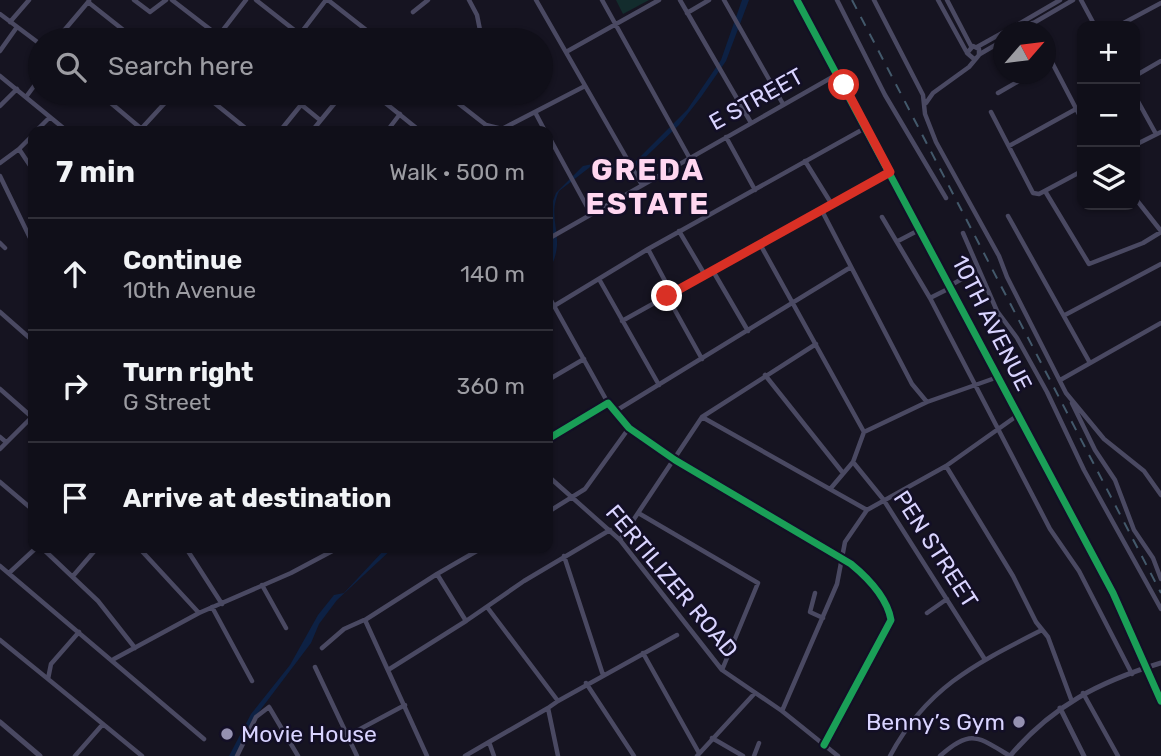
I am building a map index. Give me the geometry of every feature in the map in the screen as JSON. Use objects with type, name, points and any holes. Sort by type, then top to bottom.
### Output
[{"type":"street","points":[[10,22],[29,0]]},
{"type":"street","points":[[134,0],[150,12],[166,0]]},
{"type":"street","points":[[172,0],[209,28]]},
{"type":"street","points":[[225,28],[246,0]]},
{"type":"street","points":[[256,0],[292,28]]},
{"type":"street","points":[[305,28],[327,0],[363,28]]},
{"type":"street","points":[[413,12],[428,0]]},
{"type":"street","points":[[469,0],[477,15],[480,28]]},
{"type":"street","points":[[536,0],[552,28]]},
{"type":"street","points":[[602,0],[689,157]]},
{"type":"street","points":[[566,52],[659,0]]},
{"type":"street","points":[[680,0],[722,68],[750,121]]},
{"type":"street","points":[[687,13],[709,0]]},
{"type":"street","points":[[724,0],[783,104]]},
{"type":"street","name":"10TH AVENUE","points":[[797,0],[921,229],[1149,667]]},
{"type":"street","points":[[837,0],[885,94],[946,198]]},
{"type":"street","points":[[874,0],[923,95],[936,142],[999,256],[1007,277],[1072,401],[1104,439],[1144,471],[1161,495]]},
{"type":"street","points":[[938,0],[967,53],[974,59]]},
{"type":"street","points":[[947,0],[979,55]]},
{"type":"street","points":[[1023,21],[1060,0]]},
{"type":"street","points":[[1036,21],[1073,0]]},
{"type":"street","points":[[1081,0],[1092,21]]},
{"type":"street","points":[[66,28],[89,1],[122,28]]},
{"type":"street","points":[[1128,21],[1161,4]]},
{"type":"street","points":[[0,15],[28,35]]},
{"type":"street","points":[[0,51],[17,27]]},
{"type":"street","points":[[553,29],[642,185]]},
{"type":"street","points":[[967,53],[993,38]]},
{"type":"street","points":[[925,107],[933,93],[993,46]]},
{"type":"street","points":[[1140,73],[1161,61]]},
{"type":"street","name":"E STREET","points":[[553,236],[750,121],[836,75]]},
{"type":"street","points":[[0,76],[26,97],[28,94]]},
{"type":"street","points":[[1009,146],[1076,109],[1056,76]]},
{"type":"street","points":[[998,93],[1014,84]]},
{"type":"street","points":[[553,104],[586,86]]},
{"type":"street","points":[[0,106],[17,89]]},
{"type":"street","points":[[1140,104],[1159,133],[1140,142]]},
{"type":"street","points":[[36,105],[60,126]]},
{"type":"street","points":[[113,105],[137,126]]},
{"type":"street","points":[[145,126],[164,105]]},
{"type":"street","points":[[217,105],[243,126]]},
{"type":"street","points":[[284,126],[301,105],[320,120]]},
{"type":"street","points":[[316,126],[333,105]]},
{"type":"street","points":[[388,105],[414,126]]},
{"type":"street","points":[[460,105],[488,126]]},
{"type":"street","points":[[516,126],[552,105]]},
{"type":"street","points":[[991,112],[1033,193],[1045,191],[1077,175]]},
{"type":"street","points":[[391,126],[400,114]]},
{"type":"street","points":[[536,114],[543,126]]},
{"type":"street","points":[[42,126],[50,117]]},
{"type":"street","points":[[824,745],[891,620],[881,596],[865,575],[842,559],[675,460],[629,428],[608,403],[554,306],[679,231],[867,127]]},
{"type":"street","points":[[726,137],[755,190]]},
{"type":"street","points":[[0,163],[28,140]]},
{"type":"street","points":[[553,144],[591,214]]},
{"type":"street","points":[[19,149],[28,162]]},
{"type":"street","points":[[806,161],[831,204]]},
{"type":"street","points":[[622,321],[890,172]]},
{"type":"street","points":[[0,176],[28,234]]},
{"type":"street","points":[[1045,191],[1089,264],[1143,243],[1161,232],[1140,205]]},
{"type":"street","points":[[821,209],[912,384],[927,402]]},
{"type":"street","points":[[1008,216],[1090,363]]},
{"type":"street","points":[[882,217],[930,298],[1050,529],[1079,572],[1132,674]]},
{"type":"street","points":[[898,242],[921,229]]},
{"type":"street","points":[[679,231],[705,275]]},
{"type":"street","points":[[962,233],[997,311],[1017,338],[1047,391],[1084,470],[1161,609]]},
{"type":"street","points":[[0,243],[5,248]]},
{"type":"street","points":[[760,244],[864,432]]},
{"type":"street","points":[[648,249],[702,359]]},
{"type":"street","points":[[1065,315],[1161,264]]},
{"type":"street","points":[[614,412],[793,305],[851,267]]},
{"type":"street","points":[[713,271],[748,331]]},
{"type":"street","points":[[930,298],[971,275]]},
{"type":"street","points":[[599,279],[659,385]]},
{"type":"street","points":[[0,312],[28,337]]},
{"type":"street","points":[[1062,379],[1161,323]]},
{"type":"street","points":[[620,540],[640,514],[702,417],[816,344]]},
{"type":"street","points":[[553,376],[584,359]]},
{"type":"street","points":[[765,375],[844,473]]},
{"type":"street","points":[[831,488],[853,462],[864,432],[927,402],[998,377]]},
{"type":"street","points":[[0,389],[28,414]]},
{"type":"street","points":[[1072,401],[1073,411],[1115,481],[1134,530],[1153,558],[1161,579]]},
{"type":"street","points":[[553,436],[608,403]]},
{"type":"street","points":[[782,711],[823,618],[845,542],[867,510],[946,466],[1018,415]]},
{"type":"street","points":[[702,417],[867,510]]},
{"type":"street","points":[[0,449],[28,421]]},
{"type":"street","points":[[553,509],[575,497],[591,482],[629,428]]},
{"type":"street","points":[[0,437],[6,442]]},
{"type":"street","name":"PEN STREET","points":[[853,462],[883,499],[984,658]]},
{"type":"street","points":[[946,466],[1042,629],[1071,699]]},
{"type":"street","name":"FERTILIZER ROAD","points":[[553,481],[575,497],[620,540],[722,670],[782,711],[838,756]]},
{"type":"street","points":[[0,482],[28,506]]},
{"type":"street","points":[[640,514],[758,583],[722,670]]},
{"type":"street","points":[[388,670],[564,556],[610,530]]},
{"type":"street","points":[[9,573],[31,553]]},
{"type":"street","points":[[48,553],[107,610],[135,648]]},
{"type":"street","points":[[73,576],[93,553]]},
{"type":"street","points":[[144,553],[198,613]]},
{"type":"street","points":[[189,553],[222,604]]},
{"type":"street","points":[[114,659],[198,613],[328,553]]},
{"type":"street","points":[[322,648],[344,629],[365,620],[473,553]]},
{"type":"street","points":[[564,556],[603,675]]},
{"type":"street","points":[[0,566],[114,659],[204,739]]},
{"type":"street","points":[[437,574],[466,621]]},
{"type":"street","points":[[262,585],[286,628]]},
{"type":"street","points":[[815,593],[810,612],[823,618]]},
{"type":"street","points":[[927,613],[947,598]]},
{"type":"street","points":[[212,607],[252,681]]},
{"type":"street","points":[[486,607],[558,701]]},
{"type":"street","points":[[365,620],[428,756]]},
{"type":"street","points":[[890,756],[904,730],[940,689],[984,658],[1042,629]]},
{"type":"street","points":[[37,671],[51,664],[79,632]]},
{"type":"street","points":[[465,756],[586,683],[677,635]]},
{"type":"street","points":[[0,640],[142,756]]},
{"type":"street","points":[[643,653],[698,755],[754,694]]},
{"type":"street","points":[[940,756],[956,742],[970,737],[979,738],[1010,756],[1026,737],[1071,699],[1161,663]]},
{"type":"street","points":[[48,679],[51,664]]},
{"type":"street","points":[[315,667],[356,756]]},
{"type":"street","points":[[1149,667],[1161,701]]},
{"type":"street","points":[[586,683],[634,756]]},
{"type":"street","points":[[1083,693],[1118,756]]},
{"type":"street","points":[[347,736],[405,705]]},
{"type":"street","points":[[237,756],[256,717],[269,707],[298,756]]},
{"type":"street","points":[[548,708],[558,756]]},
{"type":"street","points":[[1060,708],[1084,756]]},
{"type":"street","points":[[0,722],[40,756]]},
{"type":"street","points":[[75,756],[103,724]]},
{"type":"street","points":[[0,733],[8,728]]},
{"type":"street","points":[[712,738],[743,756]]},
{"type":"street","points":[[489,742],[494,756]]},
{"type":"street","points":[[754,756],[759,743]]},
{"type":"green space","points":[[616,0],[649,0],[623,14]]},
{"type":"water","points":[[742,0],[749,0],[726,61],[679,125],[630,172],[594,164],[559,191],[554,212],[557,249],[553,262],[553,201],[556,193],[583,166],[602,162],[627,170],[687,110],[721,60]]},
{"type":"water","points":[[381,553],[388,553],[337,600],[319,624],[311,643],[255,717],[235,756],[229,756],[251,714],[290,665],[318,615],[334,595],[344,593]]},
{"type":"railway","points":[[852,0],[1161,593]]},
{"type":"cycle path","points":[[797,0],[1113,593],[1161,701]]},
{"type":"cycle path","points":[[553,436],[608,403],[629,428],[675,460],[851,564],[870,582],[881,596],[891,620],[824,745]]},
{"type":"place","name":"Benny’s Gym","points":[[1019,722]]},
{"type":"place","name":"Movie House","points":[[227,734]]},
{"type":"district","name":"GREDA ESTATE","points":[[648,187]]},
{"type":"route","points":[[667,296],[890,172],[844,85]]}]
